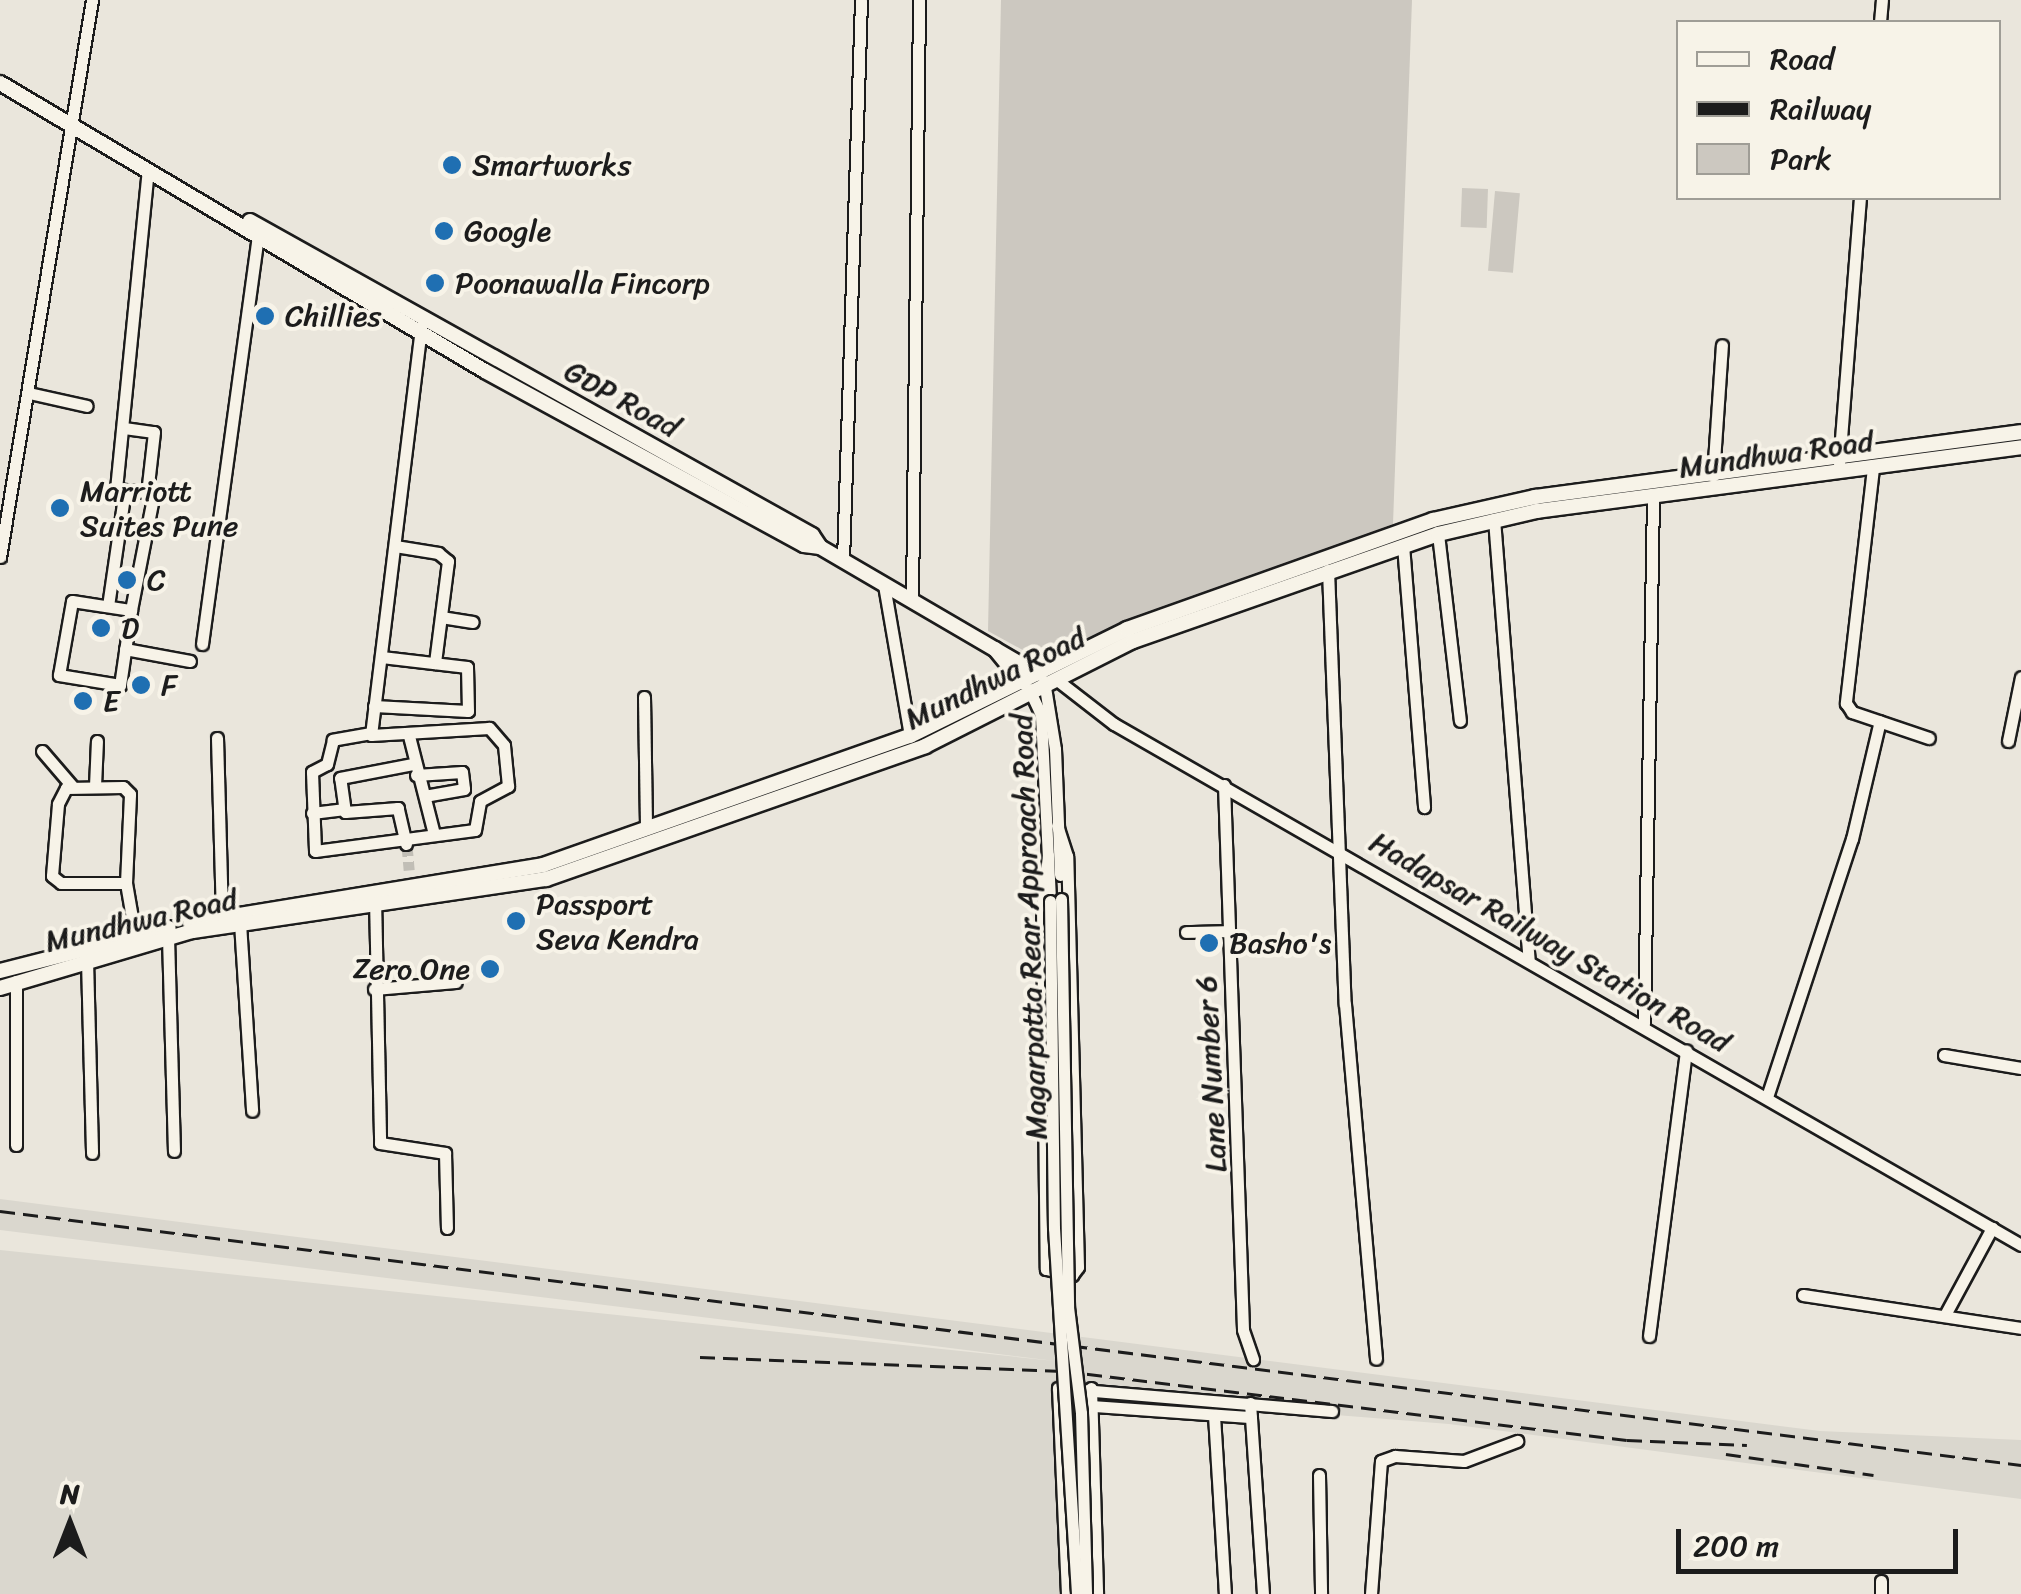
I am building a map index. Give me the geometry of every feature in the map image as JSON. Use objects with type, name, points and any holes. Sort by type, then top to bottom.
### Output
[{"type":"main road","name":"GDP Road","points":[[0,73],[74,124],[422,324],[812,535],[820,547],[995,649]]},
{"type":"main road","points":[[0,83],[258,236],[422,324]]},
{"type":"main road","name":"Mundhwa Road","points":[[0,988],[168,937],[544,872],[829,772],[1148,636],[1403,545],[1429,531],[1654,498],[2021,432]]},
{"type":"main road","name":"Mundhwa Road","points":[[1047,680],[1186,605],[1535,498],[1712,476],[1839,466],[1874,468],[2021,447]]},
{"type":"main road","name":"Magarpatta Rear Approach Road","points":[[995,649],[1047,680]]},
{"type":"main road","name":"Magarpatta Rear Approach Road","points":[[995,649],[1027,688]]},
{"type":"main road","name":"Mundhwa Road","points":[[0,972],[222,916],[375,901],[411,889],[544,872],[646,828],[925,746],[1027,688]]},
{"type":"street","points":[[0,557],[92,0]]},
{"type":"street","points":[[843,561],[861,0]]},
{"type":"street","points":[[912,601],[919,0]]},
{"type":"street","points":[[132,610],[72,601],[59,675],[120,684],[154,494],[116,489],[124,428],[120,414],[148,171]]},
{"type":"street","points":[[1839,466],[1860,200]]},
{"type":"street","points":[[202,644],[258,236]]},
{"type":"street","points":[[370,733],[422,324]]},
{"type":"street","points":[[1712,476],[1722,345]]},
{"type":"street","points":[[29,393],[87,406]]},
{"type":"street","points":[[124,428],[154,432],[147,493]]},
{"type":"street","points":[[1874,468],[1844,692],[1852,712],[1930,738]]},
{"type":"street","points":[[108,606],[125,490]]},
{"type":"street","points":[[1644,1023],[1654,498]]},
{"type":"street","points":[[1494,519],[1529,959]]},
{"type":"street","points":[[1429,531],[1460,721]]},
{"type":"street","points":[[1403,545],[1424,807]]},
{"type":"street","points":[[394,546],[446,557],[435,663]]},
{"type":"street","points":[[1328,570],[1345,1004],[1376,1359]]},
{"type":"street","points":[[884,585],[910,736]]},
{"type":"street","points":[[441,618],[473,622]]},
{"type":"street","points":[[125,650],[190,661]]},
{"type":"street","points":[[374,706],[463,714],[470,670],[382,657]]},
{"type":"street","points":[[2008,741],[2021,677]]},
{"type":"street","name":"Hadapsar Railway Station Road","points":[[1047,680],[1114,724],[1644,1023],[2021,1245]]},
{"type":"street","name":"Magarpatta Rear Approach Road","points":[[1047,680],[1058,826],[1054,1228],[1076,1594]]},
{"type":"street","name":"Magarpatta Rear Approach Road","points":[[1027,688],[1041,715],[1048,855],[1056,900],[1067,1274],[1081,1414],[1086,1594]]},
{"type":"street","points":[[644,698],[646,828]]},
{"type":"street","points":[[1767,1098],[1852,838],[1880,721]]},
{"type":"street","points":[[489,728],[504,744],[508,786],[480,801],[480,826],[406,842],[316,851],[312,772],[327,764],[333,740],[370,733],[409,736],[489,728]]},
{"type":"street","points":[[409,736],[414,769],[428,796],[434,834]]},
{"type":"street","points":[[217,738],[222,916]]},
{"type":"street","points":[[95,786],[97,741]]},
{"type":"street","points":[[42,751],[72,786],[123,787],[130,794],[126,883],[135,936]]},
{"type":"street","points":[[342,809],[342,774],[414,769],[462,772],[464,790],[428,796]]},
{"type":"street","name":"Lane Number 6","points":[[1224,785],[1244,1330],[1253,1359]]},
{"type":"street","points":[[72,786],[58,804],[52,876],[62,883],[126,883]]},
{"type":"street","points":[[312,813],[398,808],[406,842]]},
{"type":"street","points":[[1048,855],[1042,908],[1046,1269],[1072,1276],[1078,1267],[1067,856],[1058,826]]},
{"type":"street","points":[[409,870],[411,889]]},
{"type":"street","points":[[375,901],[380,1142],[445,1153],[448,1228]]},
{"type":"street","points":[[240,922],[252,1111]]},
{"type":"street","points":[[1186,932],[1229,931]]},
{"type":"street","points":[[168,937],[174,1152]]},
{"type":"street","points":[[87,960],[92,1153]]},
{"type":"street","points":[[16,981],[16,1145]]},
{"type":"street","points":[[374,988],[456,982]]},
{"type":"street","points":[[1649,1336],[1686,1050]]},
{"type":"street","points":[[1944,1054],[2021,1068]]},
{"type":"street","points":[[0,1082],[16,1082]]},
{"type":"street","points":[[1946,1313],[1992,1228]]},
{"type":"street","points":[[1802,1295],[1887,1312],[1946,1313],[2021,1328]]},
{"type":"street","points":[[1092,1388],[1097,1594]]},
{"type":"street","points":[[1067,1594],[1057,1392],[1092,1388],[1332,1411]]},
{"type":"street","points":[[1250,1403],[1263,1594]]},
{"type":"street","points":[[1093,1406],[1251,1417]]},
{"type":"street","points":[[1214,1414],[1225,1594]]},
{"type":"street","points":[[1372,1594],[1381,1462],[1395,1456],[1464,1461],[1517,1441]]},
{"type":"street","points":[[1319,1474],[1321,1594]]},
{"type":"shaded area","points":[[0,1199],[1820,1431],[2021,1440],[2021,1499],[1449,1424],[1075,1394],[1068,1385],[1062,1594],[0,1594],[0,1250],[1055,1361],[0,1230]]},
{"type":"green space","points":[[1001,0],[1412,0],[1393,524],[1039,659],[988,631]]},
{"type":"green space","points":[[1462,188],[1488,189],[1487,228],[1461,227]]},
{"type":"green space","points":[[1495,191],[1520,193],[1513,273],[1488,271]]},
{"type":"tunnel","points":[[407,845],[409,870]]},
{"type":"railway","points":[[0,1211],[2021,1465]]},
{"type":"railway","points":[[700,1357],[1064,1371],[1627,1440],[1747,1445]]},
{"type":"railway","points":[[1726,1454],[1874,1475]]},
{"type":"place","name":"Smartworks","points":[[452,165]]},
{"type":"place","name":"Google","points":[[444,231]]},
{"type":"place","name":"Poonawalla Fincorp","points":[[435,283]]},
{"type":"place","name":"Chillies","points":[[265,316]]},
{"type":"place","name":"Marriott Suites Pune","points":[[60,508]]},
{"type":"place","name":"C","points":[[127,580]]},
{"type":"place","name":"D","points":[[101,628]]},
{"type":"place","name":"F","points":[[141,685]]},
{"type":"place","name":"E","points":[[83,701]]},
{"type":"place","name":"Passport Seva Kendra","points":[[516,921]]},
{"type":"place","name":"Basho's","points":[[1209,943]]},
{"type":"place","name":"Zero One","points":[[490,969]]}]
